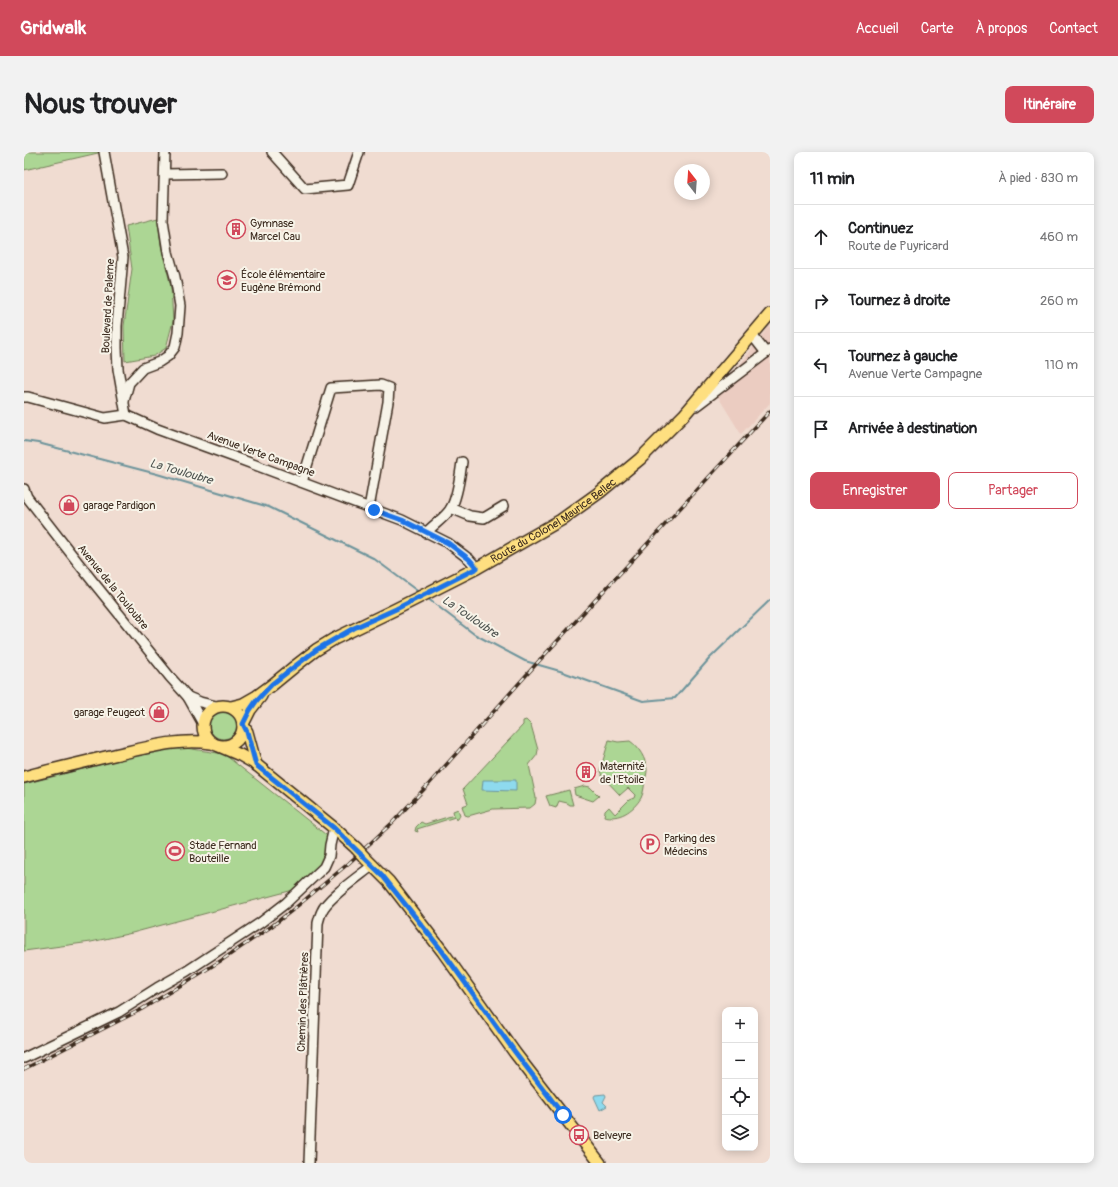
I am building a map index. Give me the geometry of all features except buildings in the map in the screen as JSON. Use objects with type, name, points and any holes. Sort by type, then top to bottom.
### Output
[{"type":"main road","name":"Route du Colonel Maurice Bellec","points":[[231,707],[245,703],[257,696],[328,643],[354,628],[477,568],[561,520],[600,492],[640,459],[684,415],[770,314]]},
{"type":"main road","name":"Route du Colonel Maurice Bellec","points":[[242,729],[250,710],[272,684]]},
{"type":"main road","points":[[179,742],[196,733],[208,711],[216,706],[224,705],[231,707],[237,710],[242,717],[243,741],[246,750],[255,764]]},
{"type":"main road","points":[[202,724],[203,732],[206,738],[255,764],[334,828],[389,882],[443,952],[515,1052],[600,1163]]},
{"type":"main road","points":[[24,777],[135,750],[179,742],[196,741],[229,745],[236,741],[242,729]]},
{"type":"street","name":"Boulevard de Palerne","points":[[104,152],[123,257],[117,326],[117,348],[118,369],[126,415]]},
{"type":"street","points":[[124,401],[129,383],[143,368],[159,362],[168,356],[175,347],[178,333],[180,306],[175,277],[168,252],[163,220],[165,152]]},
{"type":"street","points":[[272,152],[305,189],[348,185],[359,152]]},
{"type":"street","points":[[165,174],[222,173]]},
{"type":"street","points":[[684,415],[768,352],[752,336]]},
{"type":"street","points":[[302,482],[331,388],[381,384],[389,388],[388,402],[369,508]]},
{"type":"street","points":[[24,397],[105,418],[126,415]]},
{"type":"street","name":"Avenue Verte Campagne","points":[[126,415],[157,429],[402,520],[448,543],[469,559],[477,568]]},
{"type":"street","points":[[426,533],[451,508],[458,489],[462,462]]},
{"type":"street","name":"Avenue de la Touloubre","points":[[24,489],[27,497],[90,578],[188,697],[202,724]]},
{"type":"street","points":[[451,508],[470,516],[484,518],[504,506]]},
{"type":"street","points":[[188,697],[216,706]]},
{"type":"street","points":[[24,1058],[119,1012],[157,988],[188,971],[260,923],[286,903],[324,867],[329,856],[334,828]]},
{"type":"street","name":"Chemin des Plâtrières","points":[[308,1163],[318,923],[322,910],[327,904],[370,862]]},
{"type":"shaded area","points":[[770,325],[770,403],[741,434],[717,395]]},
{"type":"green space","points":[[24,152],[98,152],[98,153],[24,170]]},
{"type":"green space","points":[[158,218],[161,245],[171,287],[173,321],[166,348],[154,356],[125,361],[124,326],[132,269],[126,226]]},
{"type":"green space","points":[[223,711],[233,715],[237,725],[233,735],[223,739],[213,735],[209,725],[213,715]]},
{"type":"green space","points":[[526,720],[531,725],[538,750],[537,755],[529,765],[536,798],[535,804],[530,808],[493,809],[468,816],[465,815],[462,806],[468,804],[463,789],[523,725],[523,721]]},
{"type":"green space","points":[[609,740],[618,742],[630,741],[639,750],[644,758],[647,770],[643,791],[638,803],[630,810],[615,817],[604,816],[605,811],[609,807],[615,814],[629,800],[634,798],[635,795],[628,788],[620,795],[602,776],[600,771]]},
{"type":"green space","name":"Stade Fernand Bouteille","points":[[173,746],[224,754],[330,838],[324,861],[297,889],[132,933],[91,942],[24,951],[24,784]]},
{"type":"green space","points":[[585,786],[590,787],[599,796],[593,801],[575,795],[574,789]]},
{"type":"green space","points":[[569,790],[573,805],[559,801],[556,808],[550,806],[546,796]]},
{"type":"green space","points":[[458,809],[460,815],[458,819],[456,820],[455,817],[417,829],[418,832],[415,831],[416,827],[421,822],[425,824],[454,815],[453,811]]},
{"type":"water","points":[[483,780],[516,780],[516,791],[482,790]]},
{"type":"water","points":[[605,1094],[606,1096],[603,1102],[607,1106],[600,1110],[594,1097],[595,1095]]},
{"type":"waterway","name":"La Touloubre","points":[[24,441],[38,443],[157,474],[269,507],[373,558],[420,593]]},
{"type":"waterway","name":"La Touloubre","points":[[427,598],[474,634],[525,661],[560,671],[643,701],[675,698],[710,658],[770,600]]},
{"type":"railway","points":[[24,1069],[142,1009],[222,960],[272,926],[349,863],[392,823],[429,784],[538,662],[770,411]]},
{"type":"place","name":"Gymnase Marcel Cau","points":[[236,229]]},
{"type":"place","name":"École élémentaire Eugène Brémond","points":[[227,280]]},
{"type":"place","name":"garage Pardigon","points":[[69,505]]},
{"type":"place","name":"garage Peugeot","points":[[159,712]]},
{"type":"place","name":"Maternité de l'Etoile","points":[[586,772]]},
{"type":"place","name":"Parking des Médecins","points":[[650,844]]},
{"type":"place","name":"Stade Fernand Bouteille","points":[[175,851]]},
{"type":"place","name":"Belveyre","points":[[579,1135]]},
{"type":"route","points":[[374,510],[402,520],[448,543],[464,554],[477,568],[396,609],[354,628],[316,650],[272,684],[257,700],[243,724],[247,732],[256,765],[334,828],[382,875],[443,952],[515,1052],[563,1115]]}]
